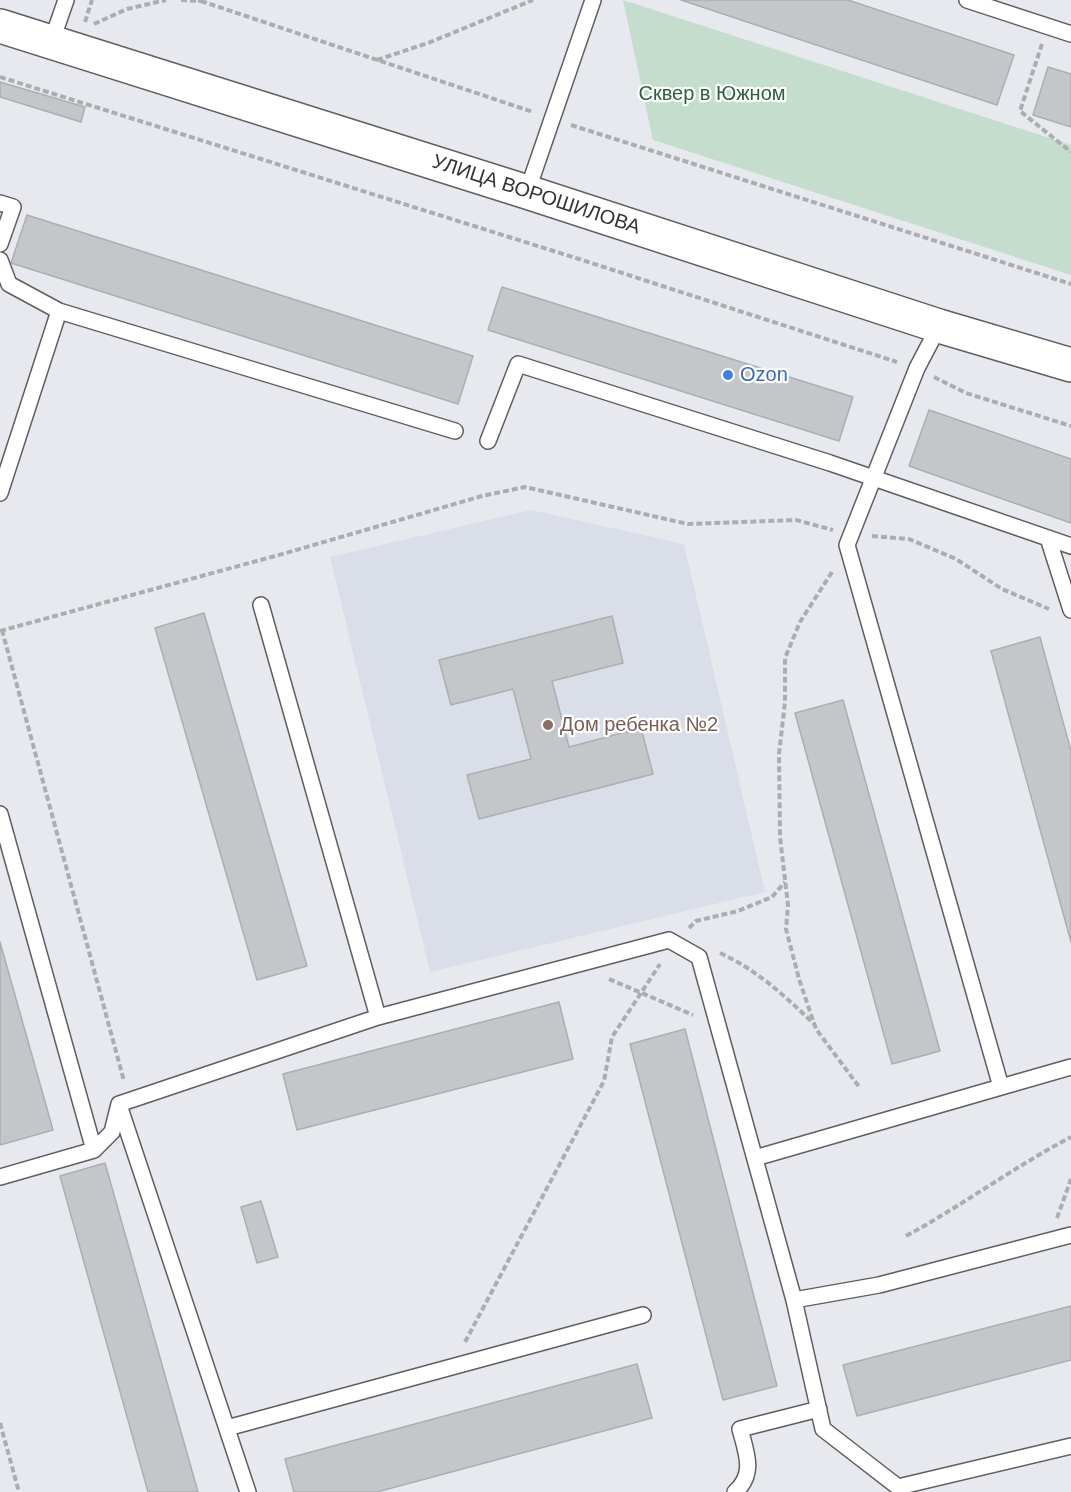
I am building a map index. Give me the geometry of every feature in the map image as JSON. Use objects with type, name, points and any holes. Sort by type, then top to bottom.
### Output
[{"type":"main road","name":"УЛИЦА ВОРОШИЛОВА","points":[[0,26],[527,192],[939,326],[1071,365]]},
{"type":"lane","points":[[51,43],[66,0]]},
{"type":"lane","points":[[527,192],[592,0]]},
{"type":"lane","points":[[967,0],[1071,34]]},
{"type":"lane","points":[[0,203],[13,207],[0,244]]},
{"type":"lane","points":[[0,260],[9,284],[58,311],[455,431]]},
{"type":"lane","points":[[0,493],[58,311]]},
{"type":"lane","points":[[939,326],[917,369],[849,540],[1001,1087]]},
{"type":"lane","points":[[488,441],[518,364],[873,478],[1071,546]]},
{"type":"lane","points":[[1048,538],[1071,610]]},
{"type":"lane","points":[[261,606],[378,1017]]},
{"type":"lane","points":[[0,814],[94,1150]]},
{"type":"lane","points":[[0,1177],[94,1150],[112,1132],[124,1102],[378,1017],[669,940],[676,941],[699,957],[794,1300],[823,1429],[899,1490],[1071,1446]]},
{"type":"lane","points":[[755,1158],[1071,1067]]},
{"type":"lane","points":[[124,1102],[248,1492]]},
{"type":"lane","points":[[794,1300],[879,1286],[1071,1235]]},
{"type":"lane","points":[[227,1428],[643,1315]]},
{"type":"lane","points":[[735,1492],[747,1478],[748,1462],[740,1429],[819,1409]]},
{"type":"path","points":[[83,31],[92,0]]},
{"type":"path","points":[[93,25],[127,9],[166,0]]},
{"type":"path","points":[[181,0],[199,1],[531,111]]},
{"type":"path","points":[[377,60],[437,40],[533,0]]},
{"type":"path","points":[[1048,27],[1020,111],[1071,152]]},
{"type":"path","points":[[0,77],[579,259],[917,369],[966,393],[1071,426]]},
{"type":"path","points":[[579,128],[1071,284]]},
{"type":"path","points":[[124,1102],[1,631],[482,496],[525,487],[688,524],[796,520],[849,540],[909,539],[956,559],[1002,589],[1051,610]]},
{"type":"path","points":[[814,1024],[786,929],[788,904],[780,837],[779,754],[785,702],[785,658],[800,622],[822,591],[849,540]]},
{"type":"path","points":[[459,1365],[466,1339],[604,1081],[612,1037],[676,941],[696,921],[738,911],[772,897],[785,882]]},
{"type":"path","points":[[676,941],[720,952],[743,963],[783,994],[814,1024],[860,1088]]},
{"type":"path","points":[[574,965],[694,1016],[721,1034]]},
{"type":"path","points":[[906,1236],[980,1192],[1031,1157],[1071,1137]]},
{"type":"path","points":[[1053,1240],[1056,1221],[1071,1179]]},
{"type":"path","points":[[0,1423],[19,1492]]},
{"type":"shaded area","name":"Дом ребенка №2","points":[[531,510],[684,544],[765,892],[430,972],[330,557]]},
{"type":"green space","name":"Сквер в Южном","points":[[623,0],[1071,145],[1071,275],[653,140]]},
{"type":"building","points":[[681,0],[848,0],[1014,55],[997,105]]},
{"type":"building","points":[[1048,67],[1071,74],[1071,127],[1033,115]]},
{"type":"building","points":[[0,82],[85,107],[81,122],[0,97]]},
{"type":"building","points":[[27,215],[473,356],[458,404],[11,263]]},
{"type":"building","points":[[502,287],[853,397],[839,441],[488,330]]},
{"type":"building","points":[[929,410],[1071,459],[1071,523],[909,466]]},
{"type":"building","points":[[204,613],[307,966],[257,980],[155,628]]},
{"type":"building","points":[[612,616],[623,663],[552,681],[569,747],[641,728],[653,774],[479,819],[467,775],[531,759],[513,689],[451,705],[439,660]]},
{"type":"building","points":[[1040,637],[1071,751],[1071,942],[991,651]]},
{"type":"building","points":[[843,700],[940,1051],[892,1064],[795,713]]},
{"type":"building","points":[[0,942],[53,1130],[0,1145]]},
{"type":"building","points":[[559,1002],[573,1059],[297,1130],[283,1074]]},
{"type":"building","points":[[685,1029],[777,1386],[723,1400],[630,1044]]},
{"type":"building","points":[[105,1163],[198,1492],[148,1492],[60,1176]]},
{"type":"building","points":[[261,1201],[278,1257],[257,1263],[241,1207]]},
{"type":"building","points":[[1071,1306],[1071,1360],[857,1416],[843,1365]]},
{"type":"building","points":[[637,1364],[652,1418],[377,1492],[294,1492],[285,1459]]},
{"type":"place","name":"Ozon","points":[[728,375]]},
{"type":"place","name":"Дом ребенка №2","points":[[548,725]]}]
